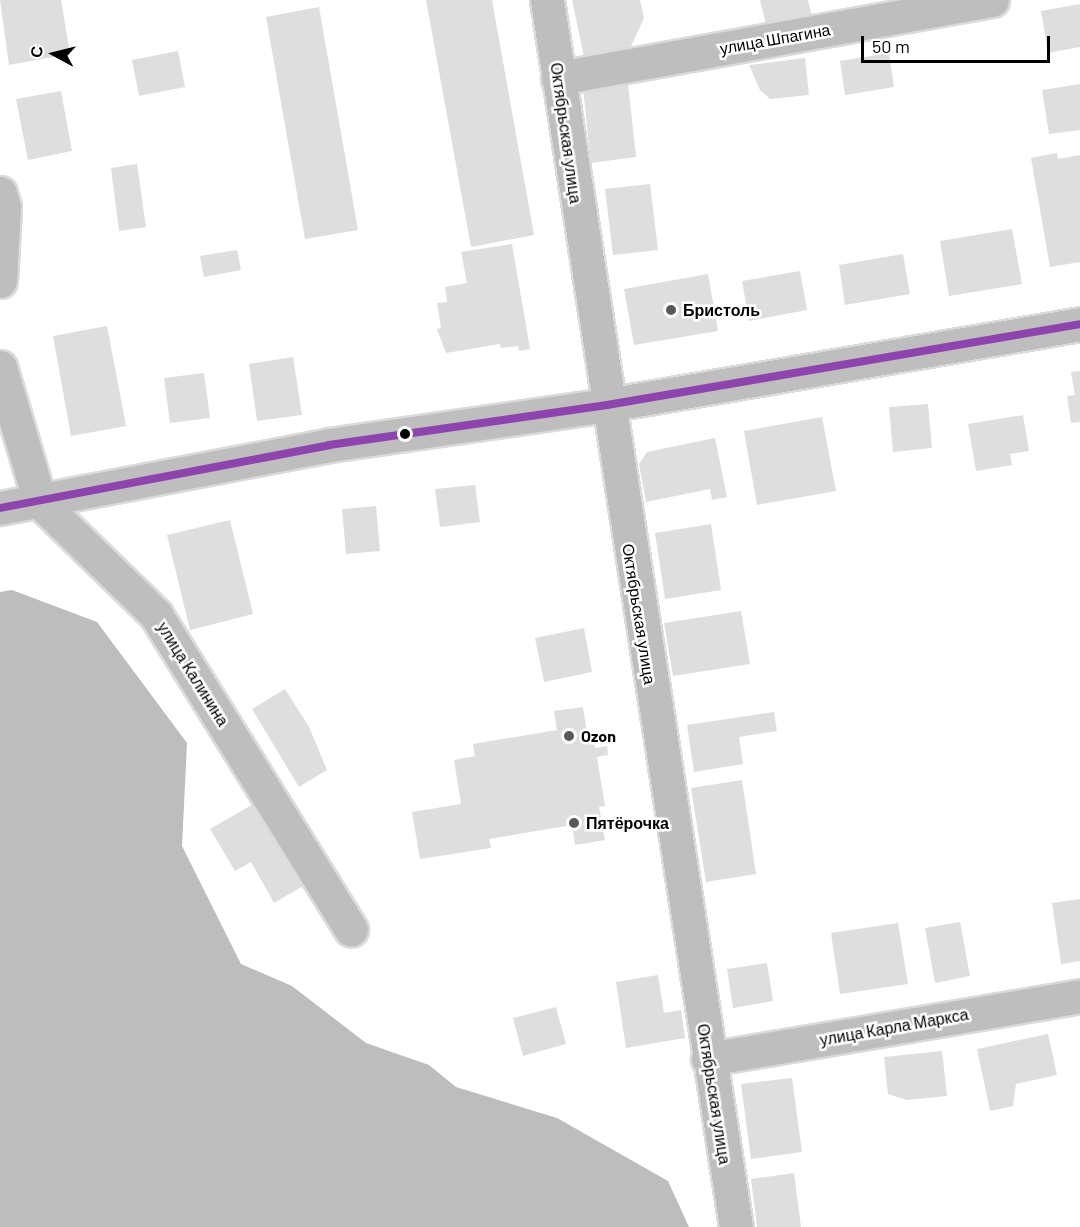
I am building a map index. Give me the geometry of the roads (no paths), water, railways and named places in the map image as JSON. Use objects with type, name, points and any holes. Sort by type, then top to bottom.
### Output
[{"type":"street","name":"Октябрьская улица","points":[[547,0],[607,405],[736,1227]]},
{"type":"street","name":"улица Шпагина","points":[[558,78],[992,0]]},
{"type":"street","points":[[0,193],[4,207],[0,281]]},
{"type":"street","points":[[0,508],[329,445],[607,405],[1080,324]]},
{"type":"street","name":"улица Калинина","points":[[0,367],[40,502],[156,615],[351,930]]},
{"type":"street","name":"улица Карла Маркса","points":[[708,1059],[1080,996]]},
{"type":"place","name":"Бристоль","points":[[671,310]]},
{"type":"place","name":"Ozon","points":[[569,736]]},
{"type":"place","name":"Пятёрочка","points":[[574,823]]}]
